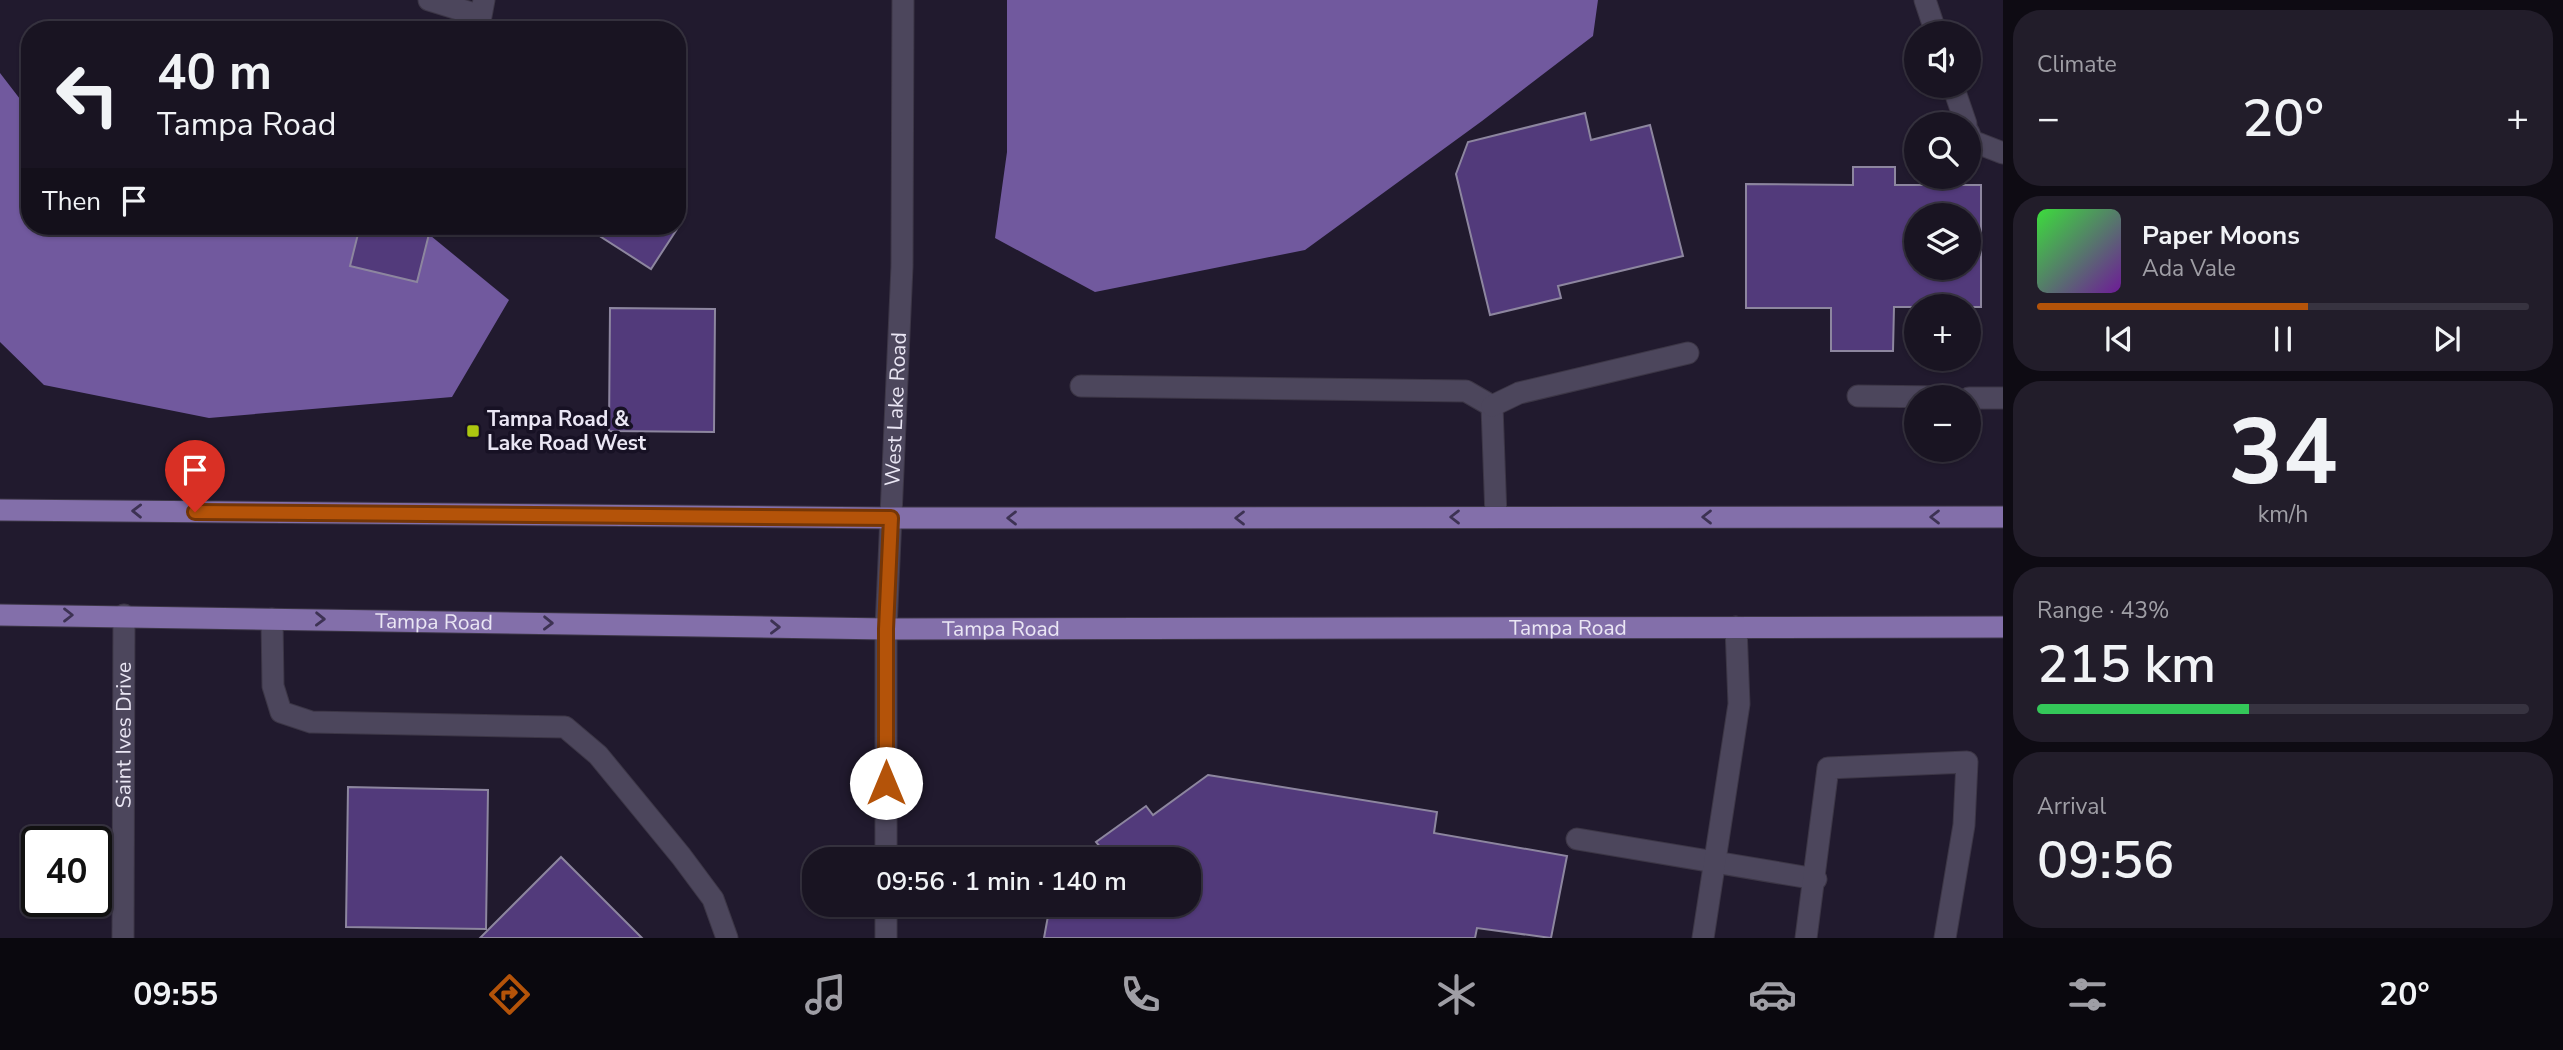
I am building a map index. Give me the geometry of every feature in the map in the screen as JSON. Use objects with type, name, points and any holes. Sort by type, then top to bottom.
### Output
[{"type":"main road","points":[[0,510],[891,518],[2003,517]]},
{"type":"main road","name":"Tampa Road","points":[[0,615],[886,629],[2003,627]]},
{"type":"street","points":[[429,0],[481,16],[484,0]]},
{"type":"street","name":"West Lake Road","points":[[886,847],[886,629],[902,266],[903,0]]},
{"type":"street","points":[[1925,0],[1932,21]]},
{"type":"street","points":[[1981,144],[2003,153]]},
{"type":"street","points":[[1492,406],[1519,393],[1688,353]]},
{"type":"street","points":[[1081,386],[1466,391],[1492,406]]},
{"type":"street","points":[[1857,396],[1904,397]]},
{"type":"street","points":[[1981,398],[2003,398]]},
{"type":"street","points":[[1492,406],[1496,517]]},
{"type":"street","name":"Saint Ives Drive","points":[[123,938],[124,615]]},
{"type":"street","points":[[272,619],[273,686],[281,712],[312,722],[565,727],[598,755],[681,856],[713,899],[727,938]]},
{"type":"street","points":[[1703,938],[1739,704],[1736,627]]},
{"type":"street","points":[[1807,938],[1828,768],[1967,762],[1964,825],[1945,938]]},
{"type":"street","points":[[1577,839],[1816,879]]},
{"type":"street","points":[[886,917],[886,938]]},
{"type":"shaded area","points":[[1007,0],[1598,0],[1593,36],[1305,250],[1095,292],[995,238],[1007,152]]},
{"type":"shaded area","points":[[0,73],[21,100],[21,235],[427,235],[509,300],[452,397],[209,418],[44,385],[0,342]]},
{"type":"building","points":[[1585,113],[1591,140],[1650,125],[1683,256],[1558,286],[1561,298],[1490,315],[1456,174],[1468,142]]},
{"type":"building","points":[[1853,167],[1895,167],[1895,185],[1904,185],[1904,189],[1981,189],[1981,203],[1904,203],[1904,280],[1981,280],[1981,294],[1904,294],[1904,307],[1894,307],[1893,351],[1831,351],[1831,308],[1746,308],[1746,184],[1853,185]]},
{"type":"building","points":[[358,235],[429,235],[417,282],[350,266]]},
{"type":"building","points":[[598,235],[673,235],[651,269]]},
{"type":"building","points":[[610,308],[715,309],[714,432],[609,431]]},
{"type":"building","points":[[1208,775],[1437,812],[1434,833],[1567,856],[1551,938],[1477,928],[1475,938],[1044,938],[1048,917],[1201,917],[1201,847],[1100,847],[1096,842],[1146,806],[1153,815]]},
{"type":"building","points":[[348,787],[488,790],[486,929],[346,927]]},
{"type":"building","points":[[561,857],[642,938],[480,938]]},
{"type":"place","name":"Tampa Road & Lake Road West","points":[[473,431]]},
{"type":"route","points":[[195,512],[891,518],[886,629],[886,783]]}]
